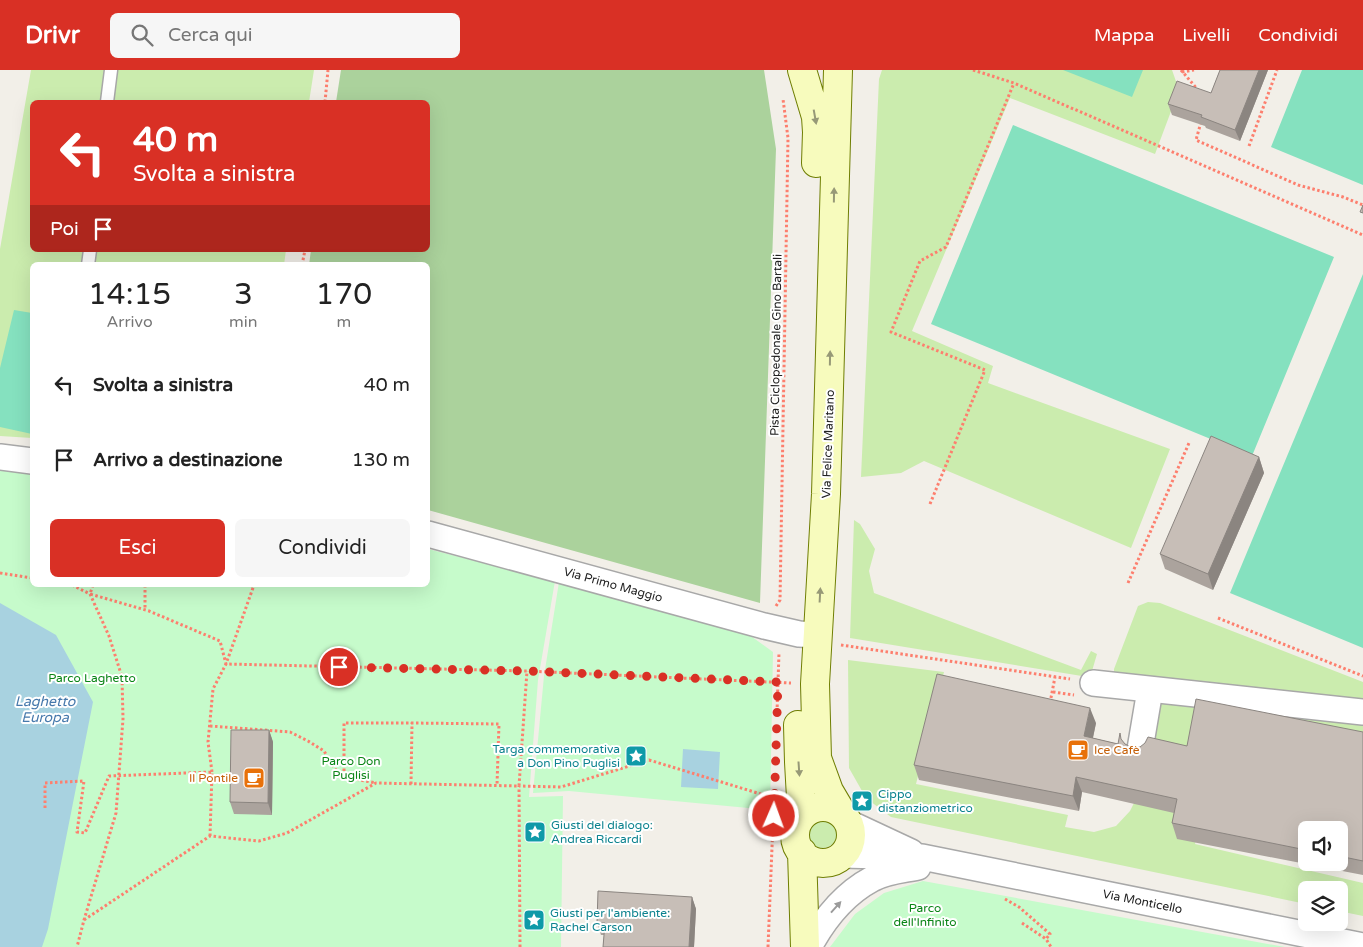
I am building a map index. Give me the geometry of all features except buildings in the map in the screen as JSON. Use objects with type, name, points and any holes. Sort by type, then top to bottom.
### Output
[{"type":"street","name":"Via Felice Maritano","points":[[802,70],[812,102],[817,132],[807,492],[819,638],[799,762],[802,816]]},
{"type":"street","name":"Via Felice Maritano","points":[[838,70],[828,439],[819,638],[815,684],[817,758],[829,791],[845,818]]},
{"type":"street","points":[[0,457],[30,461]]},
{"type":"street","name":"Via Primo Maggio","points":[[430,535],[764,626],[819,638]]},
{"type":"street","points":[[1093,683],[1363,712]]},
{"type":"street","points":[[1140,750],[1150,690]]},
{"type":"street","points":[[806,947],[819,894],[837,858],[849,846],[852,835],[845,818],[829,807],[814,808],[802,816],[797,824],[797,844],[810,859],[821,862],[837,858]]},
{"type":"street","name":"Via Monticello","points":[[845,818],[867,833],[922,857],[996,884],[1363,946]]},
{"type":"street","points":[[802,852],[806,947]]},
{"type":"street","name":"Via Monticello","points":[[837,858],[922,857]]},
{"type":"street","points":[[806,947],[840,903],[873,878],[921,866],[996,884]]},
{"type":"lane","points":[[107,100],[111,70]]},
{"type":"path","points":[[325,100],[328,70]]},
{"type":"path","points":[[973,70],[1014,83],[1363,235]]},
{"type":"path","points":[[1181,71],[1194,70]]},
{"type":"path","points":[[1249,146],[1277,70]]},
{"type":"path","points":[[1181,71],[1201,94]]},
{"type":"path","points":[[930,504],[985,370],[891,332],[920,261],[946,247],[1014,83]]},
{"type":"path","name":"Pista Ciclopedonale Gino Bartali","points":[[774,609],[780,600],[788,138],[782,92]]},
{"type":"path","points":[[1203,116],[1196,140],[1298,185],[1363,204]]},
{"type":"path","points":[[1128,583],[1189,443]]},
{"type":"path","points":[[0,573],[30,578]]},
{"type":"path","points":[[76,587],[90,594],[145,610],[220,641],[226,664]]},
{"type":"path","points":[[77,947],[116,813],[123,719],[122,677],[109,636],[90,594],[92,587]]},
{"type":"path","points":[[144,587],[145,610]]},
{"type":"path","points":[[210,836],[212,772],[208,742],[210,710],[214,689],[226,664],[253,587]]},
{"type":"path","points":[[1218,618],[1363,676]]},
{"type":"path","points":[[819,638],[1093,683]]},
{"type":"path","points":[[777,721],[778,651]]},
{"type":"path","points":[[226,664],[527,671],[778,682]]},
{"type":"path","points":[[520,947],[519,786],[527,671]]},
{"type":"path","points":[[1048,708],[1055,677]]},
{"type":"path","points":[[344,777],[344,722],[499,724],[497,785]]},
{"type":"path","points":[[411,784],[412,723]]},
{"type":"path","points":[[210,726],[290,732],[324,751],[335,769],[344,777],[376,783],[561,787],[649,760],[774,798]]},
{"type":"path","points":[[45,808],[46,782],[84,781],[77,832],[85,833],[109,776],[212,772]]},
{"type":"path","points":[[84,920],[210,836],[259,841],[287,834],[376,783]]},
{"type":"path","points":[[768,947],[775,788]]},
{"type":"path","points":[[996,884],[1050,934],[1046,939]]},
{"type":"path","points":[[1022,923],[1046,939],[1051,947]]},
{"type":"green space","points":[[31,70],[314,70],[309,100],[30,100],[30,252],[286,252],[284,262],[30,262],[30,438],[0,436],[0,249]]},
{"type":"green space","points":[[341,70],[764,70],[776,149],[760,603],[430,511],[430,262],[309,262],[311,252],[430,252],[430,100],[336,100]]},
{"type":"green space","points":[[882,70],[1172,70],[1179,90],[1155,154],[1010,98],[912,331],[993,366],[988,383],[1170,449],[1131,548],[924,461],[901,473],[861,477],[879,79]]},
{"type":"green space","points":[[1063,70],[1143,70],[1132,97]]},
{"type":"green space","points":[[1302,70],[1363,70],[1363,185],[1271,147]]},
{"type":"green space","points":[[1013,125],[1334,257],[1252,456],[931,324]]},
{"type":"green space","points":[[1363,274],[1363,648],[1230,593]]},
{"type":"green space","points":[[14,310],[30,313],[30,434],[0,427],[0,368]]},
{"type":"green space","name":"Parco Don Puglisi","points":[[0,469],[30,474],[30,587],[430,587],[430,550],[555,581],[538,680],[529,797],[563,796],[561,947],[0,947]]},
{"type":"green space","points":[[854,520],[860,524],[875,549],[869,571],[874,593],[1081,670],[1091,651],[1097,654],[1092,671],[1088,677],[850,638]]},
{"type":"green space","points":[[559,582],[748,634],[773,652],[770,810],[569,791],[533,793],[544,676]]},
{"type":"green space","points":[[1148,602],[1160,603],[1363,682],[1363,708],[1114,676],[1114,669],[1138,606]]},
{"type":"green space","points":[[848,660],[944,672],[916,784],[1068,815],[1065,827],[1094,832],[1116,826],[1130,811],[1138,795],[1155,694],[1363,720],[1363,740],[1227,714],[1195,844],[1298,868],[1298,871],[1311,871],[1363,883],[1363,916],[1348,913],[1348,881],[1298,881],[1298,902],[891,817],[866,798],[849,768]]},
{"type":"green space","points":[[822,816],[828,817],[833,821],[837,826],[837,838],[833,843],[828,847],[822,848],[816,847],[811,843],[807,838],[806,832],[807,826],[811,821],[816,817]]},
{"type":"green space","name":"Parco dell'Infinito","points":[[923,881],[1285,947],[830,947],[855,914],[884,893]]},
{"type":"water","name":"Laghetto Europa","points":[[0,603],[56,635],[93,702],[48,929],[42,947],[0,947]]},
{"type":"water","points":[[683,749],[720,752],[718,789],[681,787]]},
{"type":"place","name":"Ice Cafè","points":[[1078,750]]},
{"type":"place","name":"Targa commemorativa a Don Pino Puglisi","points":[[636,756]]},
{"type":"place","name":"Il Pontile","points":[[254,778]]},
{"type":"place","name":"Cippo distanziometrico","points":[[862,801]]},
{"type":"place","name":"Giusti del dialogo: Andrea Riccardi","points":[[535,832]]},
{"type":"place","name":"Giusti per l'ambiente: Rachel Carson","points":[[534,920]]},
{"type":"route","points":[[339,667],[527,671],[778,682],[774,816]]},
{"type":"park label","name":"Parco Laghetto","points":[[92,678]]}]
